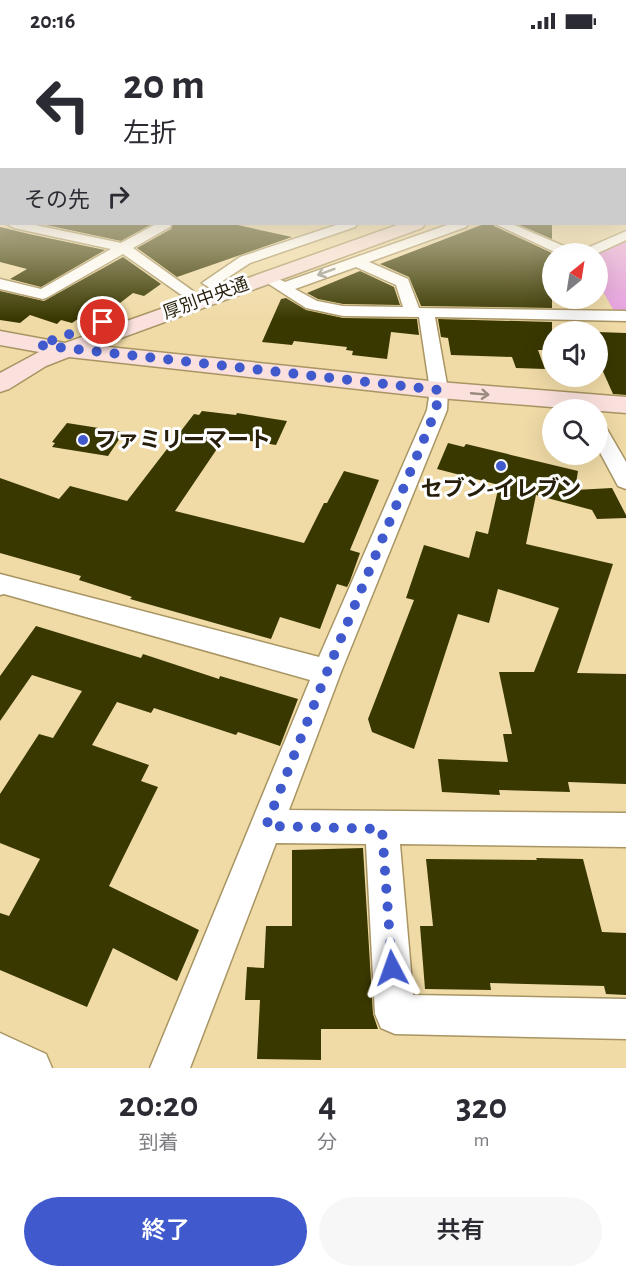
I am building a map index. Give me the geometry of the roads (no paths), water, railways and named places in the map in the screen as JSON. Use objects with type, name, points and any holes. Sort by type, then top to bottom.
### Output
[{"type":"street","points":[[19,225],[124,248],[185,291]]},
{"type":"street","points":[[60,234],[76,225]]},
{"type":"street","points":[[0,284],[43,294],[163,225]]},
{"type":"street","points":[[210,283],[245,260],[347,225]]},
{"type":"street","name":"厚別中央通","points":[[0,384],[38,353],[185,291],[210,283],[280,273],[379,225]]},
{"type":"street","name":"厚別中央通","points":[[38,353],[67,350],[413,225]]},
{"type":"street","points":[[280,273],[355,261],[458,225]]},
{"type":"street","points":[[504,225],[546,243]]},
{"type":"street","points":[[608,243],[626,235]]},
{"type":"street","points":[[170,1068],[438,400],[419,312],[403,282],[355,261]]},
{"type":"street","points":[[280,273],[312,305],[343,311],[626,316]]},
{"type":"street","points":[[603,309],[606,316]]},
{"type":"street","points":[[67,350],[438,400],[542,419]]},
{"type":"street","points":[[2,353],[38,353],[438,400],[626,405]]},
{"type":"street","points":[[608,427],[626,426]]},
{"type":"street","points":[[608,447],[626,481]]},
{"type":"street","points":[[0,585],[2,583],[327,672]]},
{"type":"street","points":[[266,826],[626,830]]},
{"type":"street","points":[[382,829],[395,1014],[626,1019]]},
{"type":"street","points":[[0,1053],[32,1068]]},
{"type":"place","name":"ファミリーマート","points":[[83,440]]},
{"type":"place","name":"セブン-イレブン","points":[[501,466]]}]
